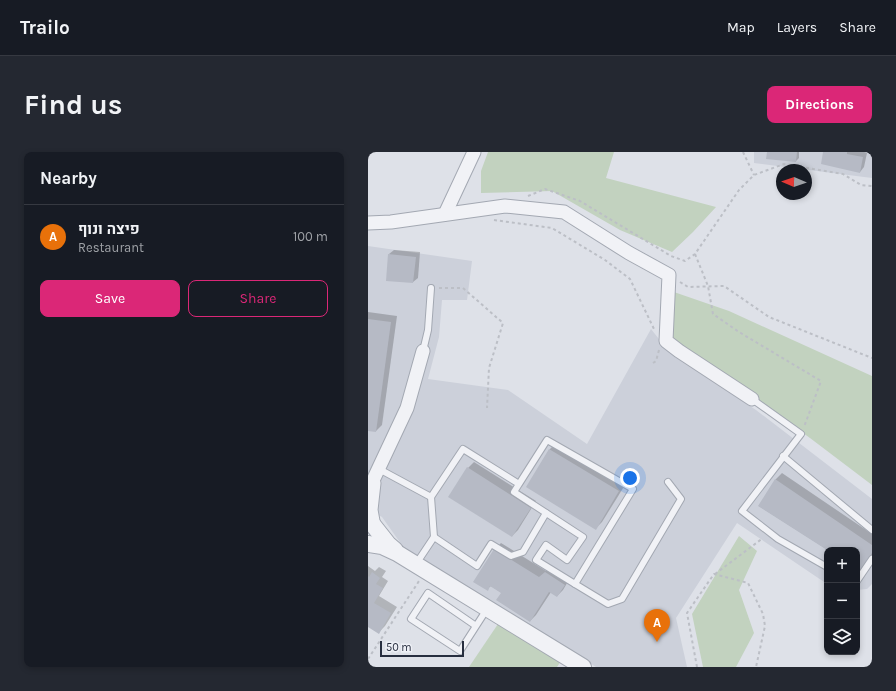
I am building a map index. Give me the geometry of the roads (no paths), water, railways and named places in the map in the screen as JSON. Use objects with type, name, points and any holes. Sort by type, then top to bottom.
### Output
[{"type":"street","points":[[445,214],[474,152]]},
{"type":"street","points":[[368,223],[391,222],[505,206],[564,212],[629,253],[669,275],[666,341],[752,399]]},
{"type":"street","points":[[368,491],[407,408],[423,351]]},
{"type":"street","points":[[368,541],[373,532],[371,506],[377,474]]},
{"type":"street","points":[[371,520],[388,544],[397,553]]},
{"type":"street","points":[[368,544],[382,546],[397,553],[583,667]]},
{"type":"lane","points":[[423,351],[428,330],[431,288]]},
{"type":"lane","points":[[752,399],[802,434],[783,456],[742,511],[778,539],[824,565]]},
{"type":"lane","points":[[575,584],[633,489],[547,440],[514,492],[583,537],[567,560],[546,545],[536,560],[575,584],[608,604],[622,599],[681,499],[668,482]]},
{"type":"lane","points":[[421,567],[434,537],[432,497],[463,449],[519,484]]},
{"type":"lane","points":[[783,456],[872,530]]},
{"type":"lane","points":[[377,474],[432,497]]},
{"type":"lane","points":[[434,537],[477,566],[491,544],[511,556],[523,552],[546,513]]},
{"type":"lane","points":[[860,577],[872,560]]},
{"type":"lane","points":[[476,626],[428,593],[411,619],[460,651],[488,608]]},
{"type":"place","name":"פיצה ונוף","points":[[657,642]]}]
